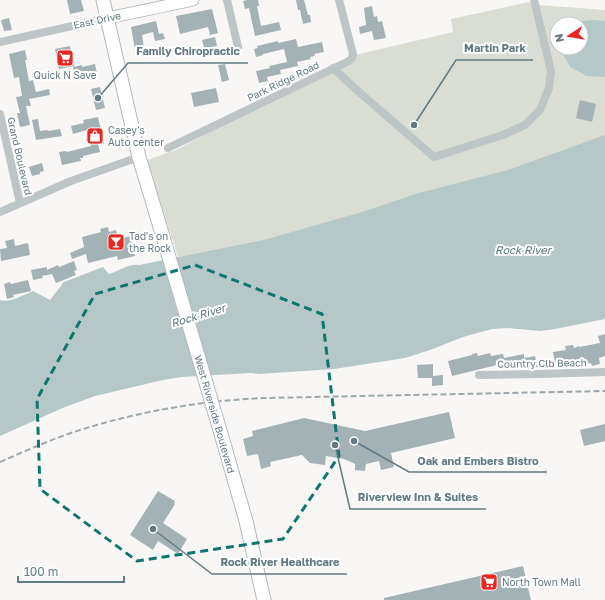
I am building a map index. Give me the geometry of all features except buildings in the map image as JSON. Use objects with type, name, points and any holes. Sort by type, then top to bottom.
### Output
[{"type":"main road","name":"West Riverside Boulevard","points":[[103,0],[139,157],[224,444],[246,522],[264,600]]},
{"type":"street","name":"East Drive","points":[[0,42],[193,0]]},
{"type":"street","points":[[227,0],[238,48]]},
{"type":"street","name":"Park Ridge Road","points":[[168,148],[349,61],[353,54],[339,0]]},
{"type":"street","points":[[333,68],[434,157],[503,135],[525,126],[540,110],[549,88],[551,71],[534,0]]},
{"type":"street","name":"Grand Boulevard","points":[[0,114],[20,203]]},
{"type":"street","points":[[0,212],[71,181],[139,157]]},
{"type":"street","name":"Country Clb Beach","points":[[480,375],[605,372]]},
{"type":"highlighted area","points":[[195,265],[322,314],[339,456],[283,539],[137,561],[40,489],[37,399],[95,294]]},
{"type":"shaded area","points":[[529,2],[539,5],[605,10],[605,137],[512,171],[316,229],[179,260],[147,160],[176,150],[355,55],[453,32],[451,19]]},
{"type":"water","points":[[589,20],[605,21],[605,77],[587,76],[570,67],[564,56],[589,56]]},
{"type":"water","name":"Rock River","points":[[605,135],[605,319],[540,331],[507,328],[492,329],[463,337],[405,358],[334,369],[181,377],[163,380],[95,396],[65,407],[0,436],[0,300],[13,300],[33,291],[50,300],[64,282],[103,267],[109,274],[132,265],[139,265],[264,240],[369,210],[415,194],[508,170]]},
{"type":"railway","points":[[0,462],[57,438],[89,427],[138,414],[213,402],[264,398],[605,391]]},
{"type":"place","name":"Quick N Save","points":[[65,58]]},
{"type":"place","name":"Family Chiropractic","points":[[98,98]]},
{"type":"place","name":"Martin Park","points":[[414,125]]},
{"type":"place","name":"Casey's Auto center","points":[[95,136]]},
{"type":"place","name":"Tad's on the Rock","points":[[116,242]]},
{"type":"place","name":"Oak and Embers Bistro","points":[[354,441]]},
{"type":"place","name":"Riverview Inn & Suites","points":[[335,445]]},
{"type":"place","name":"Rock River Healthcare","points":[[153,529]]},
{"type":"place","name":"North Town Mall","points":[[489,582]]}]
